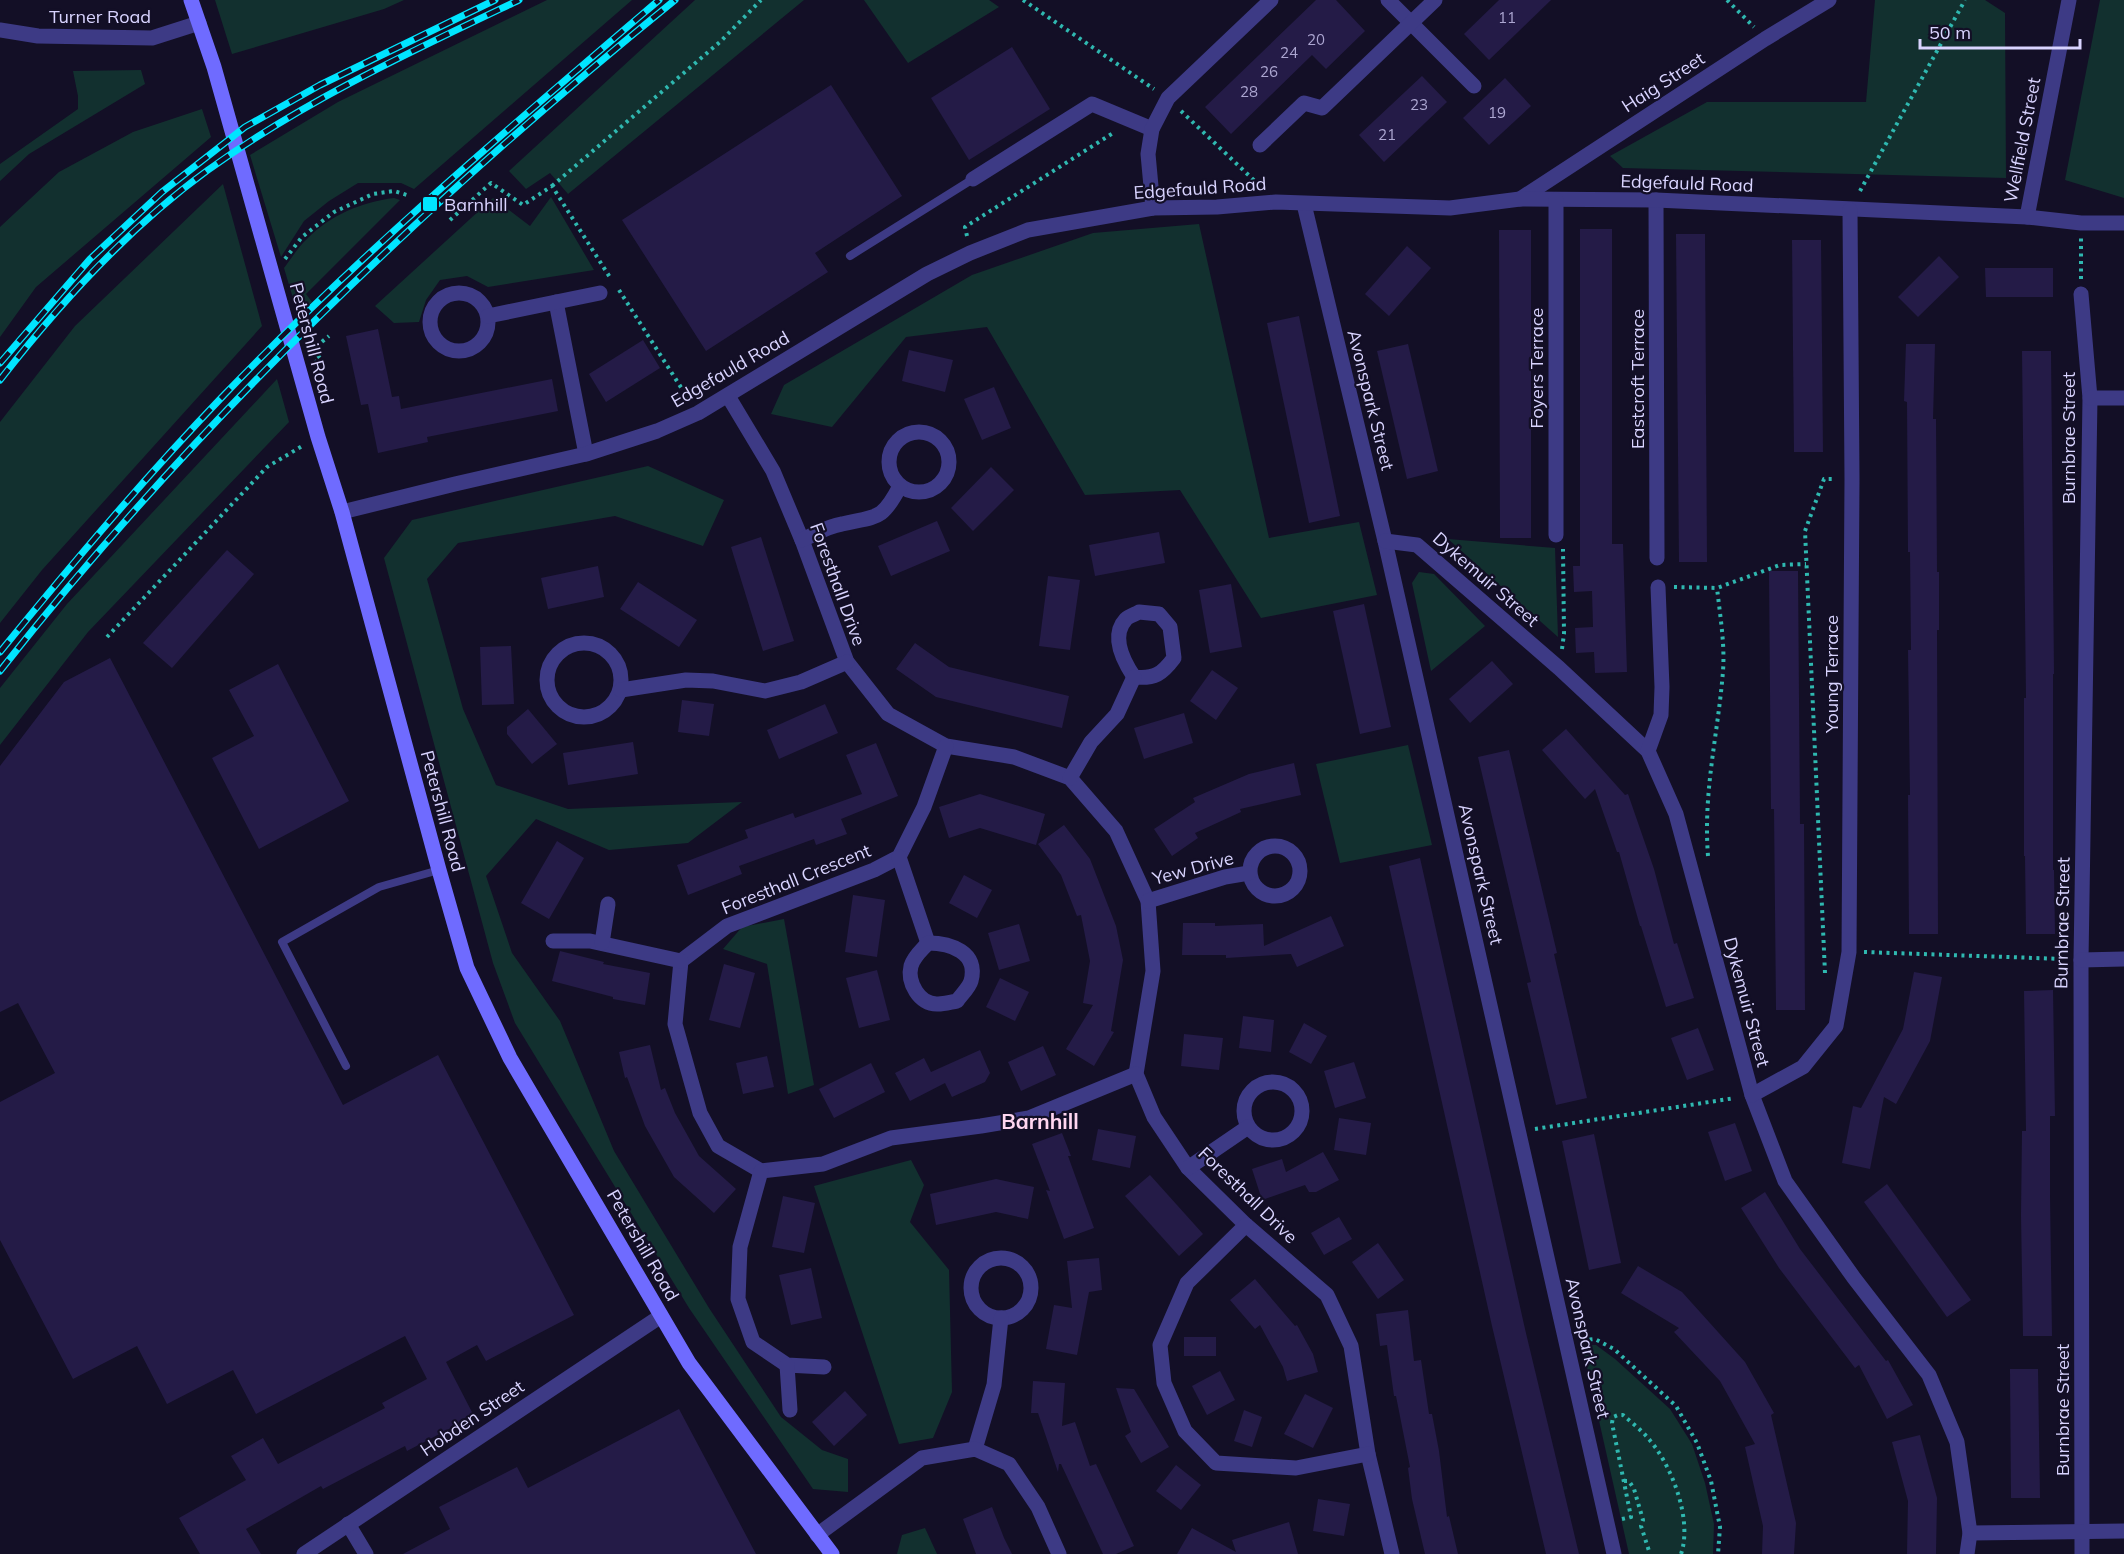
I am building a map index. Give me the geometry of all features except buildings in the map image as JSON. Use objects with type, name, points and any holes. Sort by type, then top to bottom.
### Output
[{"type":"street","name":"Petershill Road","points":[[191,0],[213,67],[318,437],[342,512],[467,968],[510,1058],[689,1363],[832,1554]]},
{"type":"street","points":[[1153,208],[1148,154],[1152,129],[1168,98],[1271,0]]},
{"type":"street","points":[[1388,0],[1473,86]]},
{"type":"street","points":[[1260,145],[1304,103],[1322,108],[1435,0]]},
{"type":"street","name":"Haig Street","points":[[1520,199],[1765,39],[1829,0]]},
{"type":"street","name":"Wellfield Street","points":[[2027,217],[2068,0]]},
{"type":"street","name":"Turner Road","points":[[0,30],[38,36],[152,38],[199,23]]},
{"type":"street","points":[[973,179],[1092,104],[1152,129]]},
{"type":"street","name":"Edgefauld Road","points":[[342,512],[586,454],[657,431],[698,413],[728,396],[927,274],[970,253],[1028,230],[1153,208],[1217,207],[1276,202],[1450,207],[1520,199],[1656,200],[2027,217],[2081,223],[2124,223]]},
{"type":"street","name":"Foyers Terrace","points":[[1556,200],[1556,535]]},
{"type":"street","name":"Eastcroft Terrace","points":[[1656,200],[1657,558]]},
{"type":"street","name":"Avonspark Street","points":[[1304,204],[1385,541],[1614,1554]]},
{"type":"street","name":"Young Terrace","points":[[1752,1095],[1803,1067],[1836,1026],[1849,952],[1852,479],[1850,210]]},
{"type":"street","points":[[488,315],[600,293]]},
{"type":"street","name":"Burnbrae Street","points":[[2081,294],[2090,398],[2080,960],[2082,1554]]},
{"type":"street","points":[[556,302],[586,454]]},
{"type":"street","name":"Foresthall Drive","points":[[728,396],[773,471],[802,540],[847,662],[888,714],[946,746],[1014,757],[1070,778],[1116,831],[1148,901],[1153,971],[1137,1074],[1154,1117],[1188,1168],[1246,1225],[1327,1295],[1351,1346],[1368,1454],[1392,1554]]},
{"type":"street","points":[[2090,398],[2124,398]]},
{"type":"street","points":[[802,540],[839,524],[871,519],[885,512],[900,486]]},
{"type":"street","name":"Dykemuir Street","points":[[1385,541],[1417,545],[1559,668],[1648,751],[1676,814],[1752,1095],[1785,1181],[1854,1278],[1929,1375],[1957,1442],[1970,1533],[1967,1554]]},
{"type":"street","points":[[1648,751],[1661,715],[1658,587]]},
{"type":"street","points":[[1139,612],[1159,614],[1170,627],[1174,658],[1164,672],[1148,678],[1134,677],[1123,661],[1119,635],[1126,619],[1139,612]]},
{"type":"street","points":[[590,643],[612,654],[619,665],[622,678],[621,690],[616,701],[608,710],[597,716],[585,718],[573,716],[562,711],[548,691],[549,666],[556,655],[572,645],[590,643]]},
{"type":"street","points":[[621,690],[686,680],[713,681],[765,691],[801,682],[847,662]]},
{"type":"street","points":[[1070,778],[1091,742],[1117,714],[1134,677]]},
{"type":"street","name":"Foresthall Crescent","points":[[681,961],[727,926],[874,870],[899,857],[924,807],[946,746]]},
{"type":"street","name":"Foresthall Crescent","points":[[899,857],[928,943]]},
{"type":"street","name":"Yew Drive","points":[[1148,901],[1226,877],[1249,873]]},
{"type":"street","points":[[602,944],[608,904]]},
{"type":"street","points":[[553,941],[590,941],[681,961],[675,1024],[700,1113],[718,1146],[760,1172],[823,1164],[891,1138],[1029,1118],[1137,1074]]},
{"type":"street","points":[[928,943],[942,943],[958,947],[967,957],[972,972],[971,983],[957,1001],[936,1005],[919,996],[911,984],[911,966],[915,957],[928,943]]},
{"type":"street","points":[[2080,960],[2124,959]]},
{"type":"street","points":[[1188,1168],[1248,1127]]},
{"type":"street","points":[[760,1172],[740,1246],[738,1299],[753,1342],[786,1365],[824,1367]]},
{"type":"street","points":[[1246,1225],[1187,1283],[1160,1346],[1164,1383],[1185,1431],[1216,1463],[1296,1468],[1368,1454]]},
{"type":"street","points":[[994,1258],[1018,1261],[1026,1269],[1032,1284],[1028,1302],[1019,1312],[1000,1318],[982,1311],[972,1296],[972,1279],[977,1269],[994,1258]]},
{"type":"street","name":"Hobden Street","points":[[304,1554],[661,1316]]},
{"type":"street","points":[[975,1449],[994,1386],[1000,1318]]},
{"type":"street","points":[[786,1365],[790,1410]]},
{"type":"street","points":[[818,1535],[921,1458],[975,1449],[1009,1464],[1038,1507],[1059,1554]]},
{"type":"street","points":[[348,1524],[366,1554]]},
{"type":"street","points":[[1970,1533],[2124,1531]]},
{"type":"lane","points":[[850,256],[973,179]]},
{"type":"lane","points":[[346,1066],[282,942],[379,887],[439,870]]},
{"type":"path","points":[[450,220],[491,183],[523,205],[552,186],[721,40],[761,0]]},
{"type":"path","points":[[1023,0],[1168,98],[1276,202]]},
{"type":"path","points":[[1727,0],[1765,39]]},
{"type":"path","points":[[1850,210],[1965,0]]},
{"type":"path","points":[[970,253],[965,227],[1132,121]]},
{"type":"path","points":[[552,186],[698,413]]},
{"type":"path","points":[[271,267],[282,263],[302,237],[334,212],[373,194],[394,191],[407,195]]},
{"type":"path","points":[[2081,223],[2081,294]]},
{"type":"path","points":[[107,637],[267,467],[318,437]]},
{"type":"path","points":[[1826,976],[1805,531],[1824,479],[1852,479]]},
{"type":"path","points":[[1556,535],[1563,541],[1564,634],[1559,668]]},
{"type":"path","points":[[1658,587],[1717,588],[1780,565],[1806,564]]},
{"type":"path","points":[[1708,860],[1707,793],[1723,670],[1717,588]]},
{"type":"path","points":[[1849,952],[2080,960]]},
{"type":"path","points":[[1519,1132],[1752,1095]]},
{"type":"path","points":[[1594,1339],[1614,1349],[1676,1406],[1697,1443],[1711,1481],[1720,1527],[1718,1554]]},
{"type":"path","points":[[1650,1554],[1641,1526],[1642,1520],[1634,1489],[1629,1481],[1624,1481],[1612,1423],[1613,1418],[1618,1415],[1623,1415],[1647,1436],[1671,1474],[1683,1513],[1681,1554]]},
{"type":"green space","points":[[215,0],[404,0],[384,9],[232,54]]},
{"type":"green space","points":[[547,0],[632,0],[414,189],[401,183],[358,183],[329,201],[304,221],[281,257],[250,155],[338,102]]},
{"type":"green space","points":[[695,0],[804,0],[568,194],[550,173],[526,189],[509,171]]},
{"type":"green space","points":[[864,0],[989,0],[999,7],[908,63]]},
{"type":"green space","points":[[1875,0],[1985,0],[2005,13],[2006,178],[1623,168],[1610,156],[1707,102],[1866,102]]},
{"type":"green space","points":[[2100,0],[2124,0],[2124,198],[2065,180]]},
{"type":"green space","points":[[141,70],[145,84],[29,154],[0,181],[0,164],[78,109],[73,71]]},
{"type":"green space","points":[[202,109],[211,137],[36,287],[0,337],[0,227],[59,172],[133,132]]},
{"type":"green space","points":[[223,184],[262,326],[42,570],[0,623],[0,422],[75,326]]},
{"type":"green space","points":[[551,197],[594,270],[488,287],[467,276],[440,280],[426,300],[419,322],[394,323],[375,306],[493,198],[530,226]]},
{"type":"green space","points":[[394,198],[400,200],[306,294],[312,302],[298,315],[284,268],[301,246],[326,223],[347,211],[358,206]]},
{"type":"green space","points":[[1199,224],[1269,538],[1359,522],[1377,595],[1261,618],[1180,490],[1085,495],[987,327],[906,337],[832,427],[771,414],[784,385],[972,275],[1093,233]]},
{"type":"green space","points":[[277,379],[289,422],[88,632],[0,745],[0,688],[67,604]]},
{"type":"green space","points":[[648,466],[724,500],[703,546],[615,516],[458,543],[427,579],[463,709],[496,785],[568,809],[742,802],[688,843],[609,850],[536,819],[486,876],[512,953],[560,1021],[614,1151],[709,1308],[781,1417],[822,1450],[848,1459],[848,1492],[813,1489],[689,1308],[515,1023],[493,963],[384,558],[412,520]]},
{"type":"green space","points":[[1448,539],[1555,548],[1558,637]]},
{"type":"green space","points":[[1419,572],[1434,574],[1485,626],[1431,671],[1412,583]]},
{"type":"green space","points":[[1408,745],[1432,845],[1340,863],[1316,764]]},
{"type":"green space","points":[[784,919],[814,1085],[788,1094],[767,964],[723,949],[742,927]]},
{"type":"green space","points":[[911,1160],[924,1185],[910,1222],[949,1270],[952,1392],[933,1438],[899,1444],[814,1186]]},
{"type":"green space","points":[[1582,1345],[1596,1345],[1615,1359],[1670,1409],[1692,1444],[1705,1483],[1714,1524],[1713,1554],[1629,1554]]},
{"type":"green space","points":[[925,1528],[937,1554],[897,1554],[902,1535]]},
{"type":"railway","points":[[0,363],[90,259],[162,192],[245,127],[320,85],[495,0]]},
{"type":"railway","points":[[0,380],[96,268],[150,216],[208,170],[320,99],[519,0]]},
{"type":"railway","points":[[0,652],[137,489],[224,395],[276,343],[437,192],[659,0]]},
{"type":"railway","points":[[0,671],[154,488],[235,401],[319,317],[492,155],[675,0]]},
{"type":"place","name":"Barnhill","points":[[430,204]]},
{"type":"district","name":"Barnhill","points":[[1040,1121]]}]
